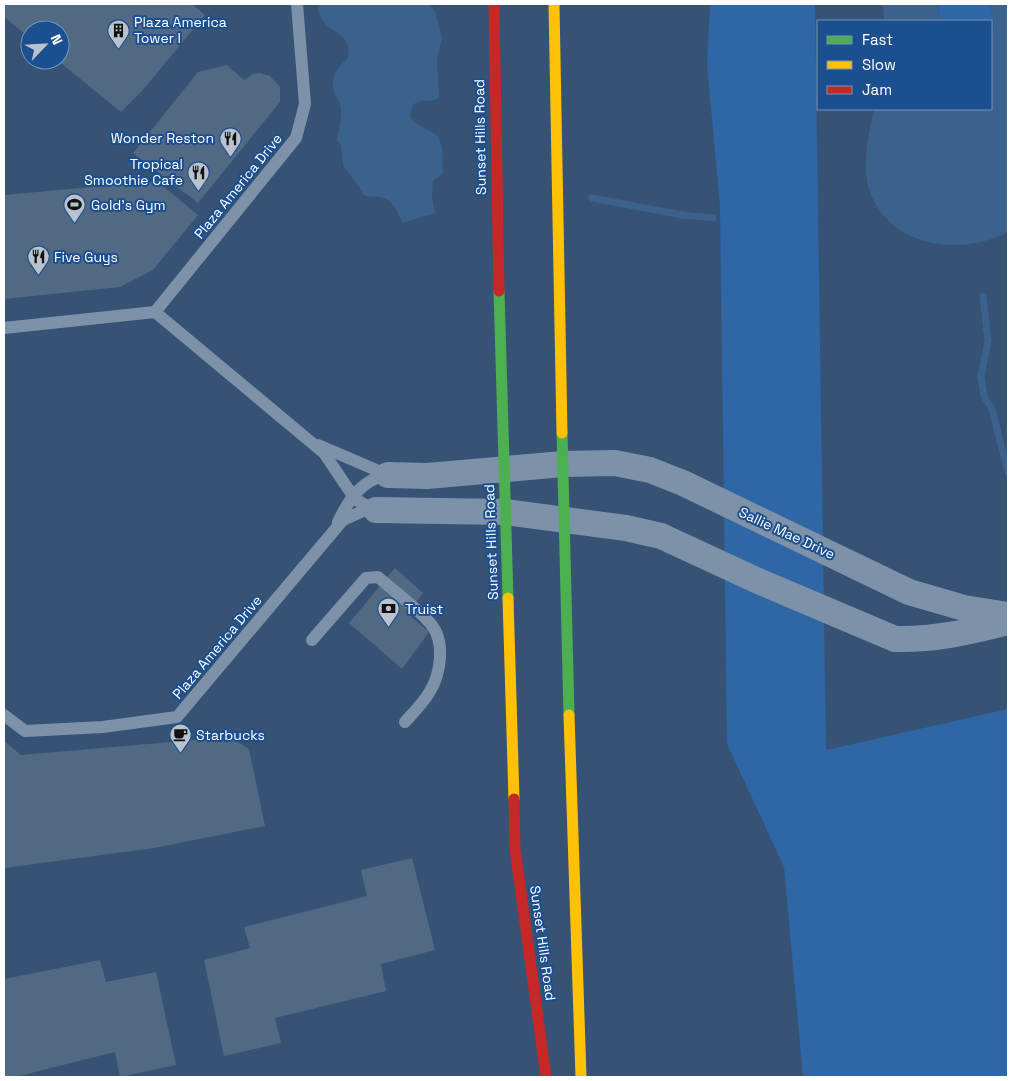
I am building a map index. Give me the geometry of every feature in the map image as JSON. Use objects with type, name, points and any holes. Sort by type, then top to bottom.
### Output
[{"type":"main road","name":"Sunset Hills Road","points":[[494,4],[495,141],[514,849],[546,1077]]},
{"type":"main road","name":"Sunset Hills Road","points":[[554,4],[564,518],[581,1077]]},
{"type":"street","name":"Sallie Mae Drive","points":[[388,475],[427,476],[563,464],[615,462],[650,470],[682,483],[909,592],[937,602],[1008,615]]},
{"type":"street","points":[[376,510],[505,512],[564,518],[662,536],[756,580],[895,639],[919,640],[958,635],[1008,622]]},
{"type":"lane","name":"Plaza America Drive","points":[[155,312],[296,138],[305,104],[296,4]]},
{"type":"lane","points":[[4,328],[155,312],[324,452],[353,496],[364,506],[376,510]]},
{"type":"lane","points":[[311,442],[388,475]]},
{"type":"lane","points":[[332,533],[353,496],[370,480],[388,475]]},
{"type":"lane","points":[[332,533],[350,515],[365,510],[376,510]]},
{"type":"lane","name":"Plaza America Drive","points":[[4,715],[25,731],[103,727],[177,718],[332,533]]},
{"type":"lane","points":[[312,640],[366,578],[378,577],[431,624],[437,635],[440,652],[436,678],[429,693],[405,722]]},
{"type":"shaded area","points":[[318,4],[429,4],[435,11],[442,38],[437,59],[439,98],[417,103],[411,110],[410,117],[418,125],[435,134],[441,145],[443,173],[433,181],[432,197],[435,213],[402,223],[393,204],[379,197],[365,196],[343,165],[341,145],[337,140],[341,107],[335,93],[333,81],[338,68],[348,58],[349,48],[341,36],[323,22],[319,14]]},
{"type":"shaded area","points":[[710,4],[815,4],[826,750],[1008,709],[1008,1077],[803,1077],[784,867],[727,744],[720,206],[707,65]]},
{"type":"shaded area","points":[[883,4],[939,4],[938,11],[942,20],[884,20]]},
{"type":"shaded area","points":[[939,4],[990,4],[994,23],[992,37],[992,20],[942,20],[938,11]]},
{"type":"shaded area","points":[[990,4],[1008,4],[1008,232],[989,240],[969,244],[948,245],[928,242],[909,235],[892,224],[878,209],[869,189],[866,160],[872,117],[875,110],[992,110],[992,37],[994,23]]},
{"type":"building","name":"Plaza America Tower I","points":[[4,4],[192,4],[205,15],[142,91],[121,112],[69,70],[70,20],[20,20],[20,30],[4,17]]},
{"type":"building","points":[[227,65],[244,80],[253,74],[260,73],[270,76],[280,87],[280,102],[198,203],[133,153],[198,72]]},
{"type":"building","points":[[157,181],[198,215],[153,270],[120,287],[4,299],[4,195]]},
{"type":"building","name":"Truist","points":[[395,568],[423,593],[407,613],[429,632],[402,669],[349,623]]},
{"type":"building","points":[[229,737],[249,749],[265,826],[154,848],[4,868],[4,741],[21,755]]},
{"type":"building","points":[[412,858],[435,950],[381,964],[386,991],[275,1018],[281,1043],[224,1056],[204,960],[250,948],[244,927],[367,896],[361,870]]},
{"type":"building","points":[[100,960],[106,982],[156,972],[176,1065],[120,1077],[115,1052],[15,1077],[4,1077],[4,979]]},
{"type":"waterway","points":[[592,198],[682,215],[713,218]]},
{"type":"waterway","points":[[983,296],[988,341],[981,376],[984,396],[992,409],[1008,472]]},
{"type":"traffic: fast","points":[[499,291],[508,598]]},
{"type":"traffic: fast","points":[[562,433],[569,715]]},
{"type":"traffic: slow","points":[[554,4],[562,433]]},
{"type":"traffic: slow","points":[[508,598],[514,799]]},
{"type":"traffic: slow","points":[[569,715],[581,1077]]},
{"type":"traffic: jam","points":[[494,4],[499,291]]},
{"type":"traffic: jam","points":[[514,799],[515,849],[546,1077]]},
{"type":"place","name":"Plaza America Tower I","points":[[118,49]]},
{"type":"place","name":"Wonder Reston","points":[[230,157]]},
{"type":"place","name":"Tropical Smoothie Cafe","points":[[199,191]]},
{"type":"place","name":"Gold's Gym","points":[[75,224]]},
{"type":"place","name":"Five Guys","points":[[38,276]]},
{"type":"place","name":"Truist","points":[[389,628]]},
{"type":"place","name":"Starbucks","points":[[180,754]]}]
